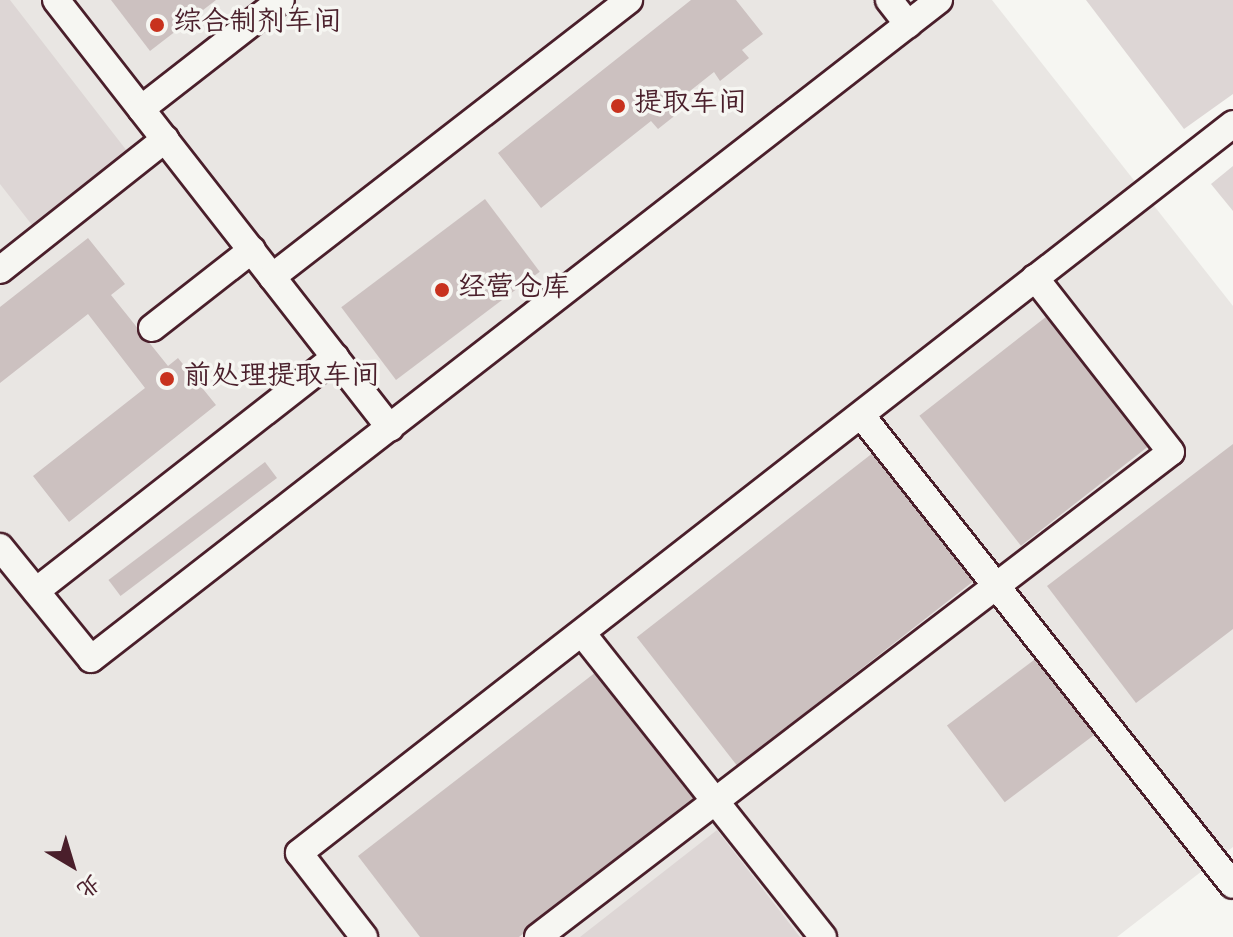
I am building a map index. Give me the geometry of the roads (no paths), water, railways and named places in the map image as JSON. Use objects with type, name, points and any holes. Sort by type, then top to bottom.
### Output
[{"type":"lane","points":[[56,0],[390,428]]},
{"type":"lane","points":[[141,109],[281,0]]},
{"type":"lane","points":[[272,277],[629,0]]},
{"type":"lane","points":[[889,0],[908,24]]},
{"type":"lane","points":[[0,547],[91,659],[939,0]]},
{"type":"lane","points":[[364,937],[299,853],[1233,124]]},
{"type":"lane","points":[[0,270],[165,139]]},
{"type":"lane","points":[[152,328],[252,250]]},
{"type":"lane","points":[[538,937],[1171,452],[1035,278]]},
{"type":"lane","points":[[36,591],[335,357]]},
{"type":"lane","points":[[861,415],[1233,885]]},
{"type":"lane","points":[[582,633],[823,937]]},
{"type":"place","name":"综合制剂车间","points":[[157,25]]},
{"type":"place","name":"提取车间","points":[[618,106]]},
{"type":"place","name":"经营仓库","points":[[442,290]]},
{"type":"place","name":"前处理提取车间","points":[[167,379]]}]
